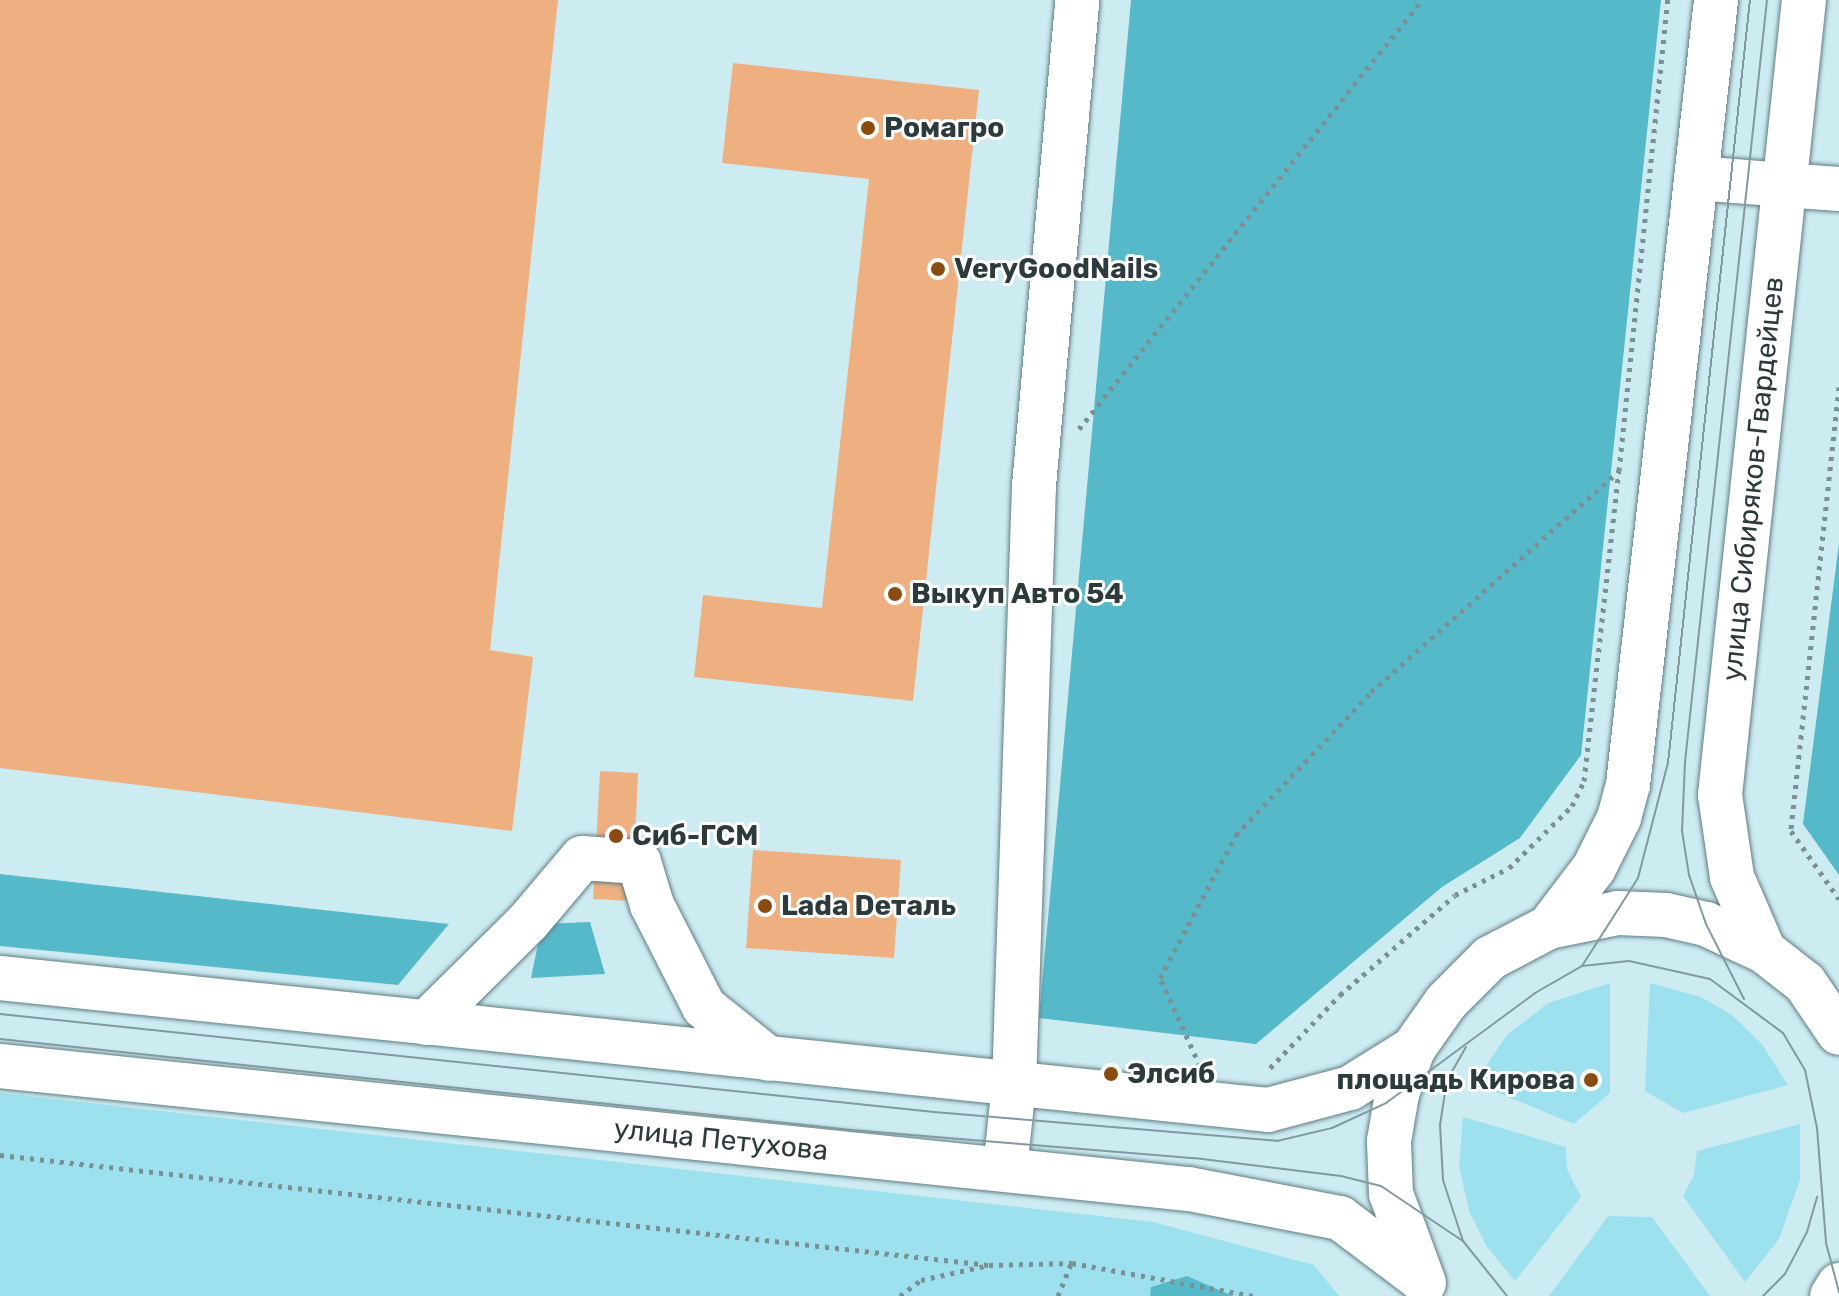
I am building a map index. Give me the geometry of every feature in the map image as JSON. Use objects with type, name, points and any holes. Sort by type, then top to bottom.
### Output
[{"type":"main road","points":[[1005,1169],[1014,1085],[1034,486],[1077,0]]},
{"type":"main road","points":[[1549,927],[1594,868],[1619,818],[1628,785],[1716,0]]},
{"type":"main road","name":"улица Сибиряков-Гвардейцев","points":[[1764,951],[1732,877],[1720,795],[1804,0]]},
{"type":"main road","points":[[1696,178],[1839,189]]},
{"type":"main road","points":[[426,1023],[528,922],[582,858],[639,862],[652,905],[704,1007],[769,1059]]},
{"type":"main road","points":[[1427,1287],[1391,1194],[1389,1141],[1397,1094],[1413,1049],[1446,1002],[1490,958],[1549,927],[1618,913],[1666,915],[1706,924],[1764,951],[1805,983],[1839,1033]]},
{"type":"main road","points":[[0,978],[1268,1110],[1350,1088],[1413,1049]]},
{"type":"main road","name":"улица Петухова","points":[[0,1066],[1189,1189],[1340,1218],[1427,1287]]},
{"type":"path","points":[[1074,436],[1422,0]]},
{"type":"path","points":[[1265,1073],[1340,995],[1455,895],[1509,868],[1572,806],[1584,781],[1668,0]]},
{"type":"path","points":[[1839,387],[1791,831],[1839,899]]},
{"type":"path","points":[[1205,1078],[1160,978],[1236,835],[1371,692],[1619,471]]},
{"type":"path","points":[[0,1155],[989,1265],[1072,1263],[1253,1296]]},
{"type":"path","points":[[1058,1296],[1072,1263]]},
{"type":"path","points":[[900,1296],[921,1280],[989,1265]]},
{"type":"shaded area","points":[[1131,0],[1661,0],[1581,755],[1520,838],[1442,887],[1256,1044],[1039,1018]]},
{"type":"shaded area","points":[[1839,543],[1839,875],[1803,824]]},
{"type":"shaded area","points":[[0,874],[449,924],[398,985],[0,946]]},
{"type":"shaded area","points":[[590,922],[605,974],[531,978],[542,924]]},
{"type":"shaded area","points":[[1610,983],[1610,1093],[1574,1124],[1474,1083],[1507,1035],[1548,1003]]},
{"type":"shaded area","points":[[1650,983],[1701,997],[1732,1015],[1761,1043],[1788,1085],[1683,1113],[1645,1091]]},
{"type":"shaded area","points":[[0,1093],[1153,1222],[1314,1265],[1339,1296],[0,1296]]},
{"type":"shaded area","points":[[1463,1117],[1566,1147],[1567,1169],[1581,1197],[1515,1281],[1487,1247],[1469,1211],[1459,1166]]},
{"type":"shaded area","points":[[1800,1124],[1800,1180],[1779,1239],[1745,1282],[1683,1196],[1694,1175],[1697,1151]]},
{"type":"shaded area","points":[[1608,1216],[1652,1217],[1710,1296],[1549,1296]]},
{"type":"shaded area","points":[[1187,1276],[1233,1296],[1150,1296],[1151,1287]]},
{"type":"building","points":[[0,0],[558,0],[490,650],[533,657],[512,831],[0,768]]},
{"type":"building","points":[[733,63],[979,90],[913,701],[694,677],[703,595],[822,608],[869,179],[722,163]]},
{"type":"building","name":"Сиб-ГСМ","points":[[600,771],[638,773],[632,901],[593,899]]},
{"type":"building","points":[[753,850],[901,860],[894,958],[746,948]]},
{"type":"tram line","points":[[1582,966],[1638,878],[1668,763],[1750,0]]},
{"type":"tram line","points":[[1744,999],[1706,924],[1689,875],[1682,831],[1685,762],[1767,0]]},
{"type":"tram line","points":[[0,1014],[934,1112],[1277,1141],[1332,1128],[1386,1103],[1535,993],[1582,966],[1629,961],[1710,979],[1783,1033],[1805,1070],[1817,1128],[1826,1243],[1839,1292]]},
{"type":"tram line","points":[[0,1039],[851,1130],[1194,1158],[1341,1176],[1381,1186],[1463,1241],[1507,1296]]},
{"type":"tram line","points":[[1463,1241],[1443,1180],[1440,1125],[1447,1080],[1466,1047]]},
{"type":"tram line","points":[[1763,1296],[1785,1274],[1807,1232],[1817,1196]]},
{"type":"place","name":"Ромагро","points":[[868,128]]},
{"type":"place","name":"VeryGoodNails","points":[[938,269]]},
{"type":"place","name":"Выкуп Авто 54","points":[[895,594]]},
{"type":"place","name":"Сиб-ГСМ","points":[[616,836]]},
{"type":"place","name":"Lada Dеталь","points":[[765,906]]},
{"type":"place","name":"Элсиб","points":[[1111,1074]]},
{"type":"place","name":"площадь Кирова","points":[[1591,1080]]}]
